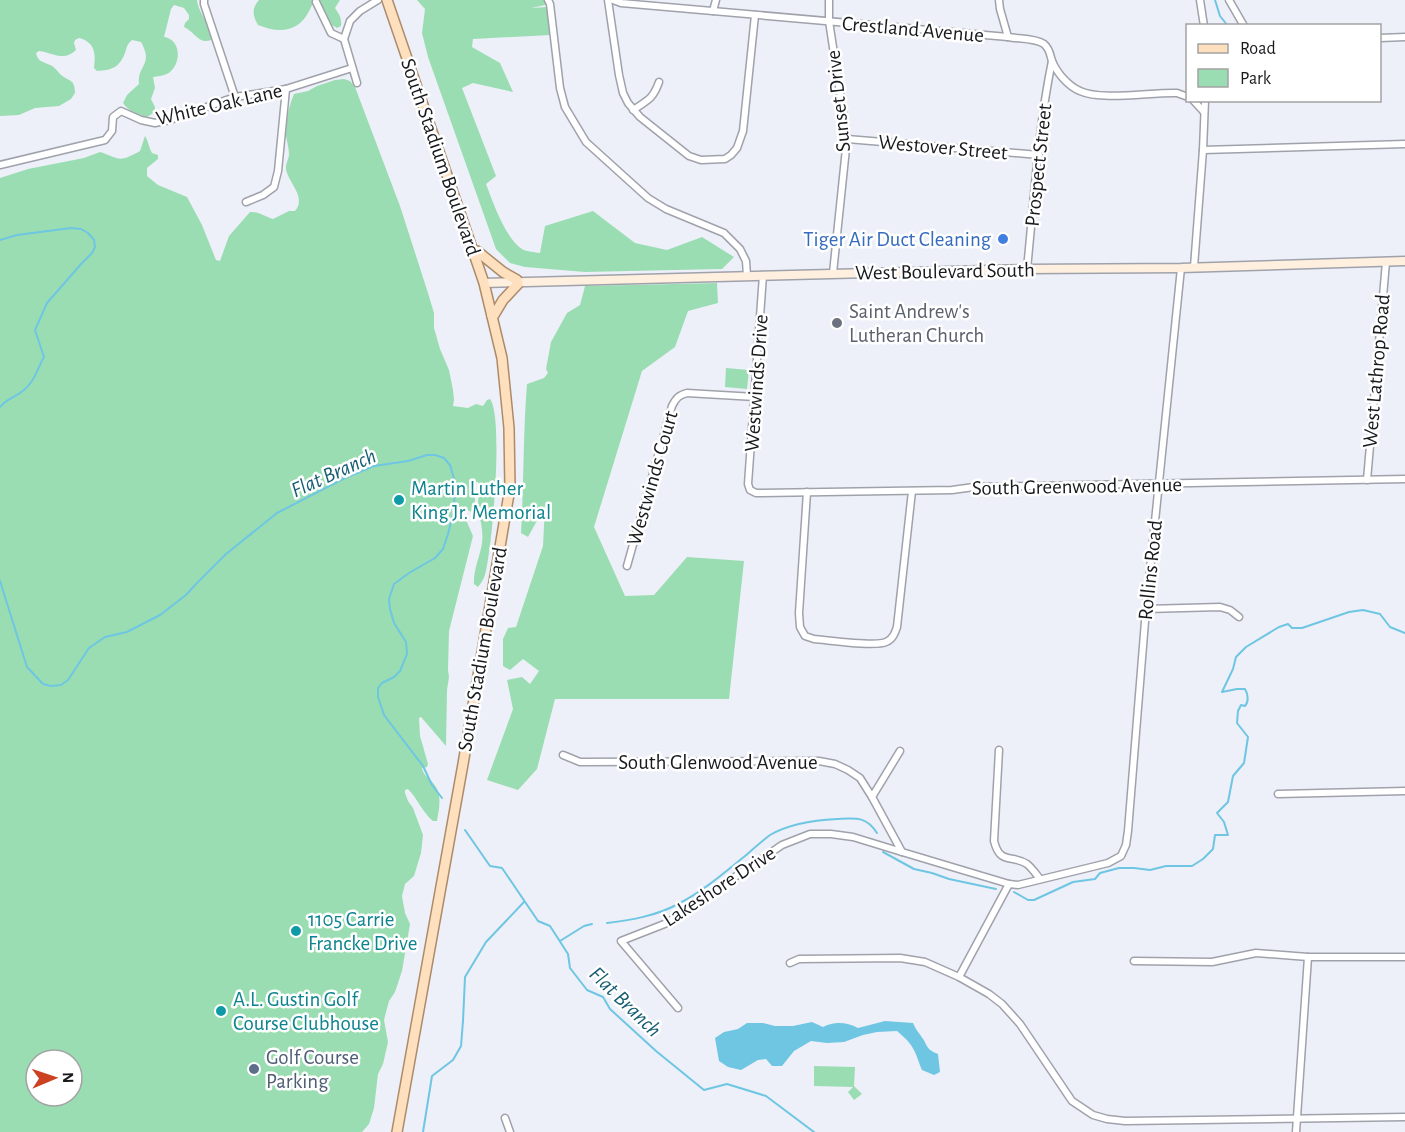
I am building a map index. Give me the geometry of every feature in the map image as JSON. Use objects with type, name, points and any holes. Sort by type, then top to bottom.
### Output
[{"type":"main road","name":"South Stadium Boulevard","points":[[387,0],[484,283],[502,358],[509,428],[510,488],[397,1132]]},
{"type":"main road","points":[[473,251],[477,251],[503,272],[518,280],[518,284],[492,316]]},
{"type":"main road","name":"West Boulevard South","points":[[484,283],[1405,261]]},
{"type":"street","points":[[204,0],[235,97]]},
{"type":"street","points":[[357,83],[344,39],[350,21],[360,11],[378,0]]},
{"type":"street","points":[[548,0],[560,88],[565,107],[586,142],[648,198],[666,209],[724,233],[740,249],[746,261],[747,276]]},
{"type":"street","points":[[608,0],[623,93],[640,117],[689,156],[701,160],[724,159],[737,148],[743,131],[755,15]]},
{"type":"street","name":"Crestland Avenue","points":[[613,0],[1037,41],[1048,49],[1052,61],[1066,81],[1090,95],[1178,93],[1186,96]]},
{"type":"street","points":[[713,11],[716,0]]},
{"type":"street","name":"Sunset Drive","points":[[830,0],[829,21],[847,139],[833,273]]},
{"type":"street","points":[[999,0],[1008,38]]},
{"type":"street","points":[[1200,0],[1204,24]]},
{"type":"street","points":[[1229,0],[1243,24]]},
{"type":"street","points":[[316,2],[332,33],[344,39]]},
{"type":"street","points":[[1381,38],[1405,37]]},
{"type":"street","name":"Prospect Street","points":[[1027,269],[1052,61]]},
{"type":"street","name":"White Oak Lane","points":[[0,165],[105,140],[112,131],[113,117],[121,111],[141,120],[155,123],[235,97],[286,89],[352,68]]},
{"type":"street","points":[[633,110],[650,99],[659,82]]},
{"type":"street","points":[[246,202],[263,195],[274,187],[278,171],[286,89]]},
{"type":"street","points":[[1195,102],[1204,112]]},
{"type":"street","points":[[1194,267],[1203,150],[1204,102]]},
{"type":"street","name":"Westover Street","points":[[847,139],[1039,155]]},
{"type":"street","points":[[1203,150],[1405,144]]},
{"type":"street","name":"West Lathrop Road","points":[[1367,480],[1386,261]]},
{"type":"street","name":"Rollins Road","points":[[1040,879],[1108,863],[1121,856],[1126,845],[1146,609],[1181,268]]},
{"type":"street","name":"Westwinds Drive","points":[[750,490],[748,484],[763,275]]},
{"type":"street","name":"Westwinds Court","points":[[627,566],[675,399],[687,393],[755,397]]},
{"type":"street","name":"South Greenwood Avenue","points":[[750,490],[756,493],[912,491],[974,487],[1405,479]]},
{"type":"street","points":[[807,492],[800,627],[805,636],[814,639],[875,644],[887,642],[894,636],[897,627],[912,491]]},
{"type":"street","points":[[1146,609],[1220,607],[1230,610],[1239,617]]},
{"type":"street","points":[[902,852],[1009,884],[1018,885],[1040,879],[1029,866],[1019,860],[1003,857],[996,850],[994,841],[999,750]]},
{"type":"street","points":[[872,797],[900,751]]},
{"type":"street","name":"South Glenwood Avenue","points":[[563,755],[579,762],[819,761],[835,764],[860,778],[902,852]]},
{"type":"street","points":[[1278,794],[1405,791]]},
{"type":"street","name":"Lakeshore Drive","points":[[678,1008],[621,941],[667,923],[782,845],[810,834],[853,837],[902,852]]},
{"type":"street","points":[[959,977],[1009,884]]},
{"type":"street","points":[[1134,961],[1212,962],[1256,953],[1308,957],[1405,957]]},
{"type":"street","points":[[1296,1132],[1308,957]]},
{"type":"street","points":[[790,963],[799,959],[900,958],[925,962],[959,977],[1002,1004],[1020,1024],[1072,1101],[1093,1115],[1107,1119],[1125,1121],[1405,1117]]},
{"type":"street","points":[[505,1118],[510,1132]]},
{"type":"green space","points":[[0,0],[197,0],[210,29],[211,40],[203,41],[184,27],[189,15],[184,8],[174,5],[164,37],[176,46],[177,62],[169,73],[153,77],[155,88],[151,99],[155,112],[147,117],[131,111],[123,103],[127,95],[139,84],[140,73],[146,60],[141,42],[132,40],[117,65],[111,69],[97,71],[94,68],[93,49],[88,42],[79,38],[74,43],[76,50],[67,56],[39,51],[36,53],[39,60],[53,67],[73,83],[75,93],[71,99],[59,106],[35,108],[19,115],[0,116]]},
{"type":"green space","points":[[259,0],[315,0],[304,20],[293,28],[280,30],[258,25],[254,12]]},
{"type":"green space","points":[[319,0],[340,0],[335,8],[341,18],[341,26],[337,28],[332,25]]},
{"type":"green space","points":[[417,0],[548,0],[550,4],[531,8],[547,7],[550,35],[473,39],[472,47],[500,63],[513,92],[473,83],[462,88],[496,176],[486,184],[505,228],[522,249],[540,253],[545,226],[593,211],[635,243],[667,250],[702,237],[734,257],[722,269],[585,272],[525,267],[510,263],[496,249],[428,57],[422,33],[425,9]]},
{"type":"green space","points":[[344,79],[350,81],[355,87],[400,206],[434,313],[434,328],[449,370],[453,406],[468,408],[476,404],[483,406],[490,399],[496,431],[491,539],[485,575],[478,587],[474,584],[474,579],[481,548],[482,529],[478,505],[478,482],[475,486],[475,509],[472,512],[462,508],[463,519],[467,522],[473,536],[449,631],[446,746],[421,717],[419,718],[420,736],[428,764],[427,767],[422,768],[436,787],[439,796],[437,821],[429,817],[408,789],[405,790],[423,835],[421,853],[414,876],[405,884],[402,896],[410,924],[402,971],[395,992],[389,1001],[384,1020],[388,1042],[378,1074],[374,1108],[369,1124],[362,1132],[0,1132],[0,178],[100,152],[116,158],[127,157],[140,151],[145,136],[152,153],[158,155],[158,159],[147,168],[147,176],[158,185],[187,197],[202,225],[216,260],[220,261],[229,236],[250,212],[273,219],[289,211],[295,211],[298,206],[297,192],[286,168],[289,155],[286,125],[294,94]]},
{"type":"green space","points":[[717,283],[718,303],[688,311],[675,347],[642,371],[594,527],[625,596],[654,595],[687,557],[744,561],[729,699],[555,699],[537,769],[518,790],[487,780],[513,709],[507,680],[522,677],[530,684],[539,671],[523,659],[510,670],[503,666],[503,639],[508,628],[516,627],[543,546],[545,506],[528,537],[521,533],[527,384],[544,378],[548,373],[546,369],[551,342],[567,313],[580,305],[585,286]]},
{"type":"green space","points":[[726,368],[749,370],[747,389],[725,387]]},
{"type":"green space","points":[[814,1066],[855,1067],[854,1086],[862,1094],[854,1100],[848,1092],[853,1087],[814,1086]]},
{"type":"water","points":[[885,1021],[913,1023],[929,1048],[938,1054],[940,1072],[934,1075],[922,1070],[911,1045],[897,1031],[877,1032],[844,1042],[811,1041],[794,1051],[782,1066],[772,1066],[766,1059],[758,1060],[741,1070],[728,1067],[719,1061],[715,1038],[747,1023],[793,1026],[812,1022],[823,1027],[840,1023],[858,1028]]},
{"type":"waterway","points":[[1215,0],[1220,16],[1226,24]]},
{"type":"waterway","name":"Flat Branch","points":[[0,240],[17,235],[71,228],[81,229],[88,233],[94,240],[95,247],[47,303],[35,330],[44,357],[33,379],[24,390],[0,407]]},
{"type":"waterway","name":"Flat Branch","points":[[0,581],[27,667],[43,684],[61,685],[68,680],[89,648],[105,637],[127,632],[160,615],[186,595],[226,554],[277,513],[345,478],[374,466],[408,461],[427,455],[444,458],[450,465],[455,482],[454,510],[448,534],[443,549],[435,558],[394,584],[389,599],[390,609],[394,623],[406,642],[407,654],[400,671],[378,688],[378,697],[384,715],[423,766],[432,785],[442,798]]},
{"type":"waterway","points":[[1014,892],[1028,900],[1034,900],[1073,882],[1095,879],[1100,873],[1119,868],[1150,870],[1166,866],[1192,866],[1203,859],[1213,849],[1215,835],[1228,835],[1224,822],[1217,813],[1228,802],[1233,776],[1244,763],[1248,737],[1237,723],[1238,711],[1241,705],[1245,706],[1247,693],[1245,689],[1222,692],[1236,657],[1246,647],[1279,627],[1288,624],[1292,628],[1302,628],[1349,612],[1363,610],[1380,614],[1390,627],[1405,633]]},
{"type":"waterway","points":[[607,923],[634,919],[678,904],[713,882],[770,835],[786,828],[820,820],[860,819],[873,827],[877,833]]},
{"type":"waterway","name":"Flat Branch","points":[[465,830],[490,866],[502,868],[538,921],[550,926],[568,954],[570,968],[587,990],[603,997],[610,1009],[656,1051],[704,1090],[727,1084],[766,1096],[814,1132]]},
{"type":"waterway","points":[[883,852],[914,869],[996,889]]},
{"type":"waterway","points":[[423,1132],[432,1076],[453,1060],[461,1046],[465,977],[486,942],[524,902]]},
{"type":"waterway","points":[[560,941],[584,926],[592,924]]},
{"type":"place","name":"Tiger Air Duct Cleaning","points":[[1003,239]]},
{"type":"place","name":"Saint Andrew's Lutheran Church","points":[[837,323]]},
{"type":"place","name":"Martin Luther King Jr. Memorial","points":[[399,500]]},
{"type":"place","name":"1105 Carrie Francke Drive","points":[[296,931]]},
{"type":"place","name":"A.L. Gustin Golf Course Clubhouse","points":[[221,1011]]},
{"type":"place","name":"Golf Course Parking","points":[[254,1069]]}]
